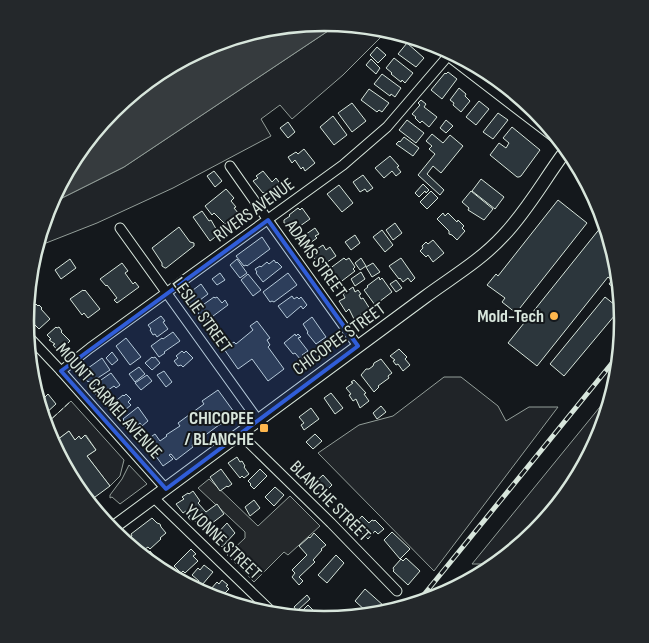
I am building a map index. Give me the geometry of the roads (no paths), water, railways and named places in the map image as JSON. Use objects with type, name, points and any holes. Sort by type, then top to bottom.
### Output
[{"type":"main road","name":"CHICOPEE STREET","points":[[117,524],[440,286],[469,267],[503,236],[526,209],[562,155]]},
{"type":"street","name":"RIVERS AVENUE","points":[[61,371],[343,165],[387,127],[446,58]]},
{"type":"street","points":[[458,63],[541,128]]},
{"type":"street","name":"ADAMS STREET","points":[[230,166],[358,346]]},
{"type":"street","name":"LESLIE STREET","points":[[120,228],[258,420]]},
{"type":"street","name":"MOUNT CARMEL AVENUE","points":[[35,344],[166,489]]},
{"type":"street","name":"BLANCHE STREET","points":[[240,434],[397,591]]},
{"type":"street","name":"YVONNE STREET","points":[[154,498],[265,605]]},
{"type":"railway","points":[[425,594],[611,364]]},
{"type":"place","name":"Mold-Tech","points":[[554,316]]},
{"type":"place","name":"CHICOPEE / BLANCHE","points":[[264,428]]}]
